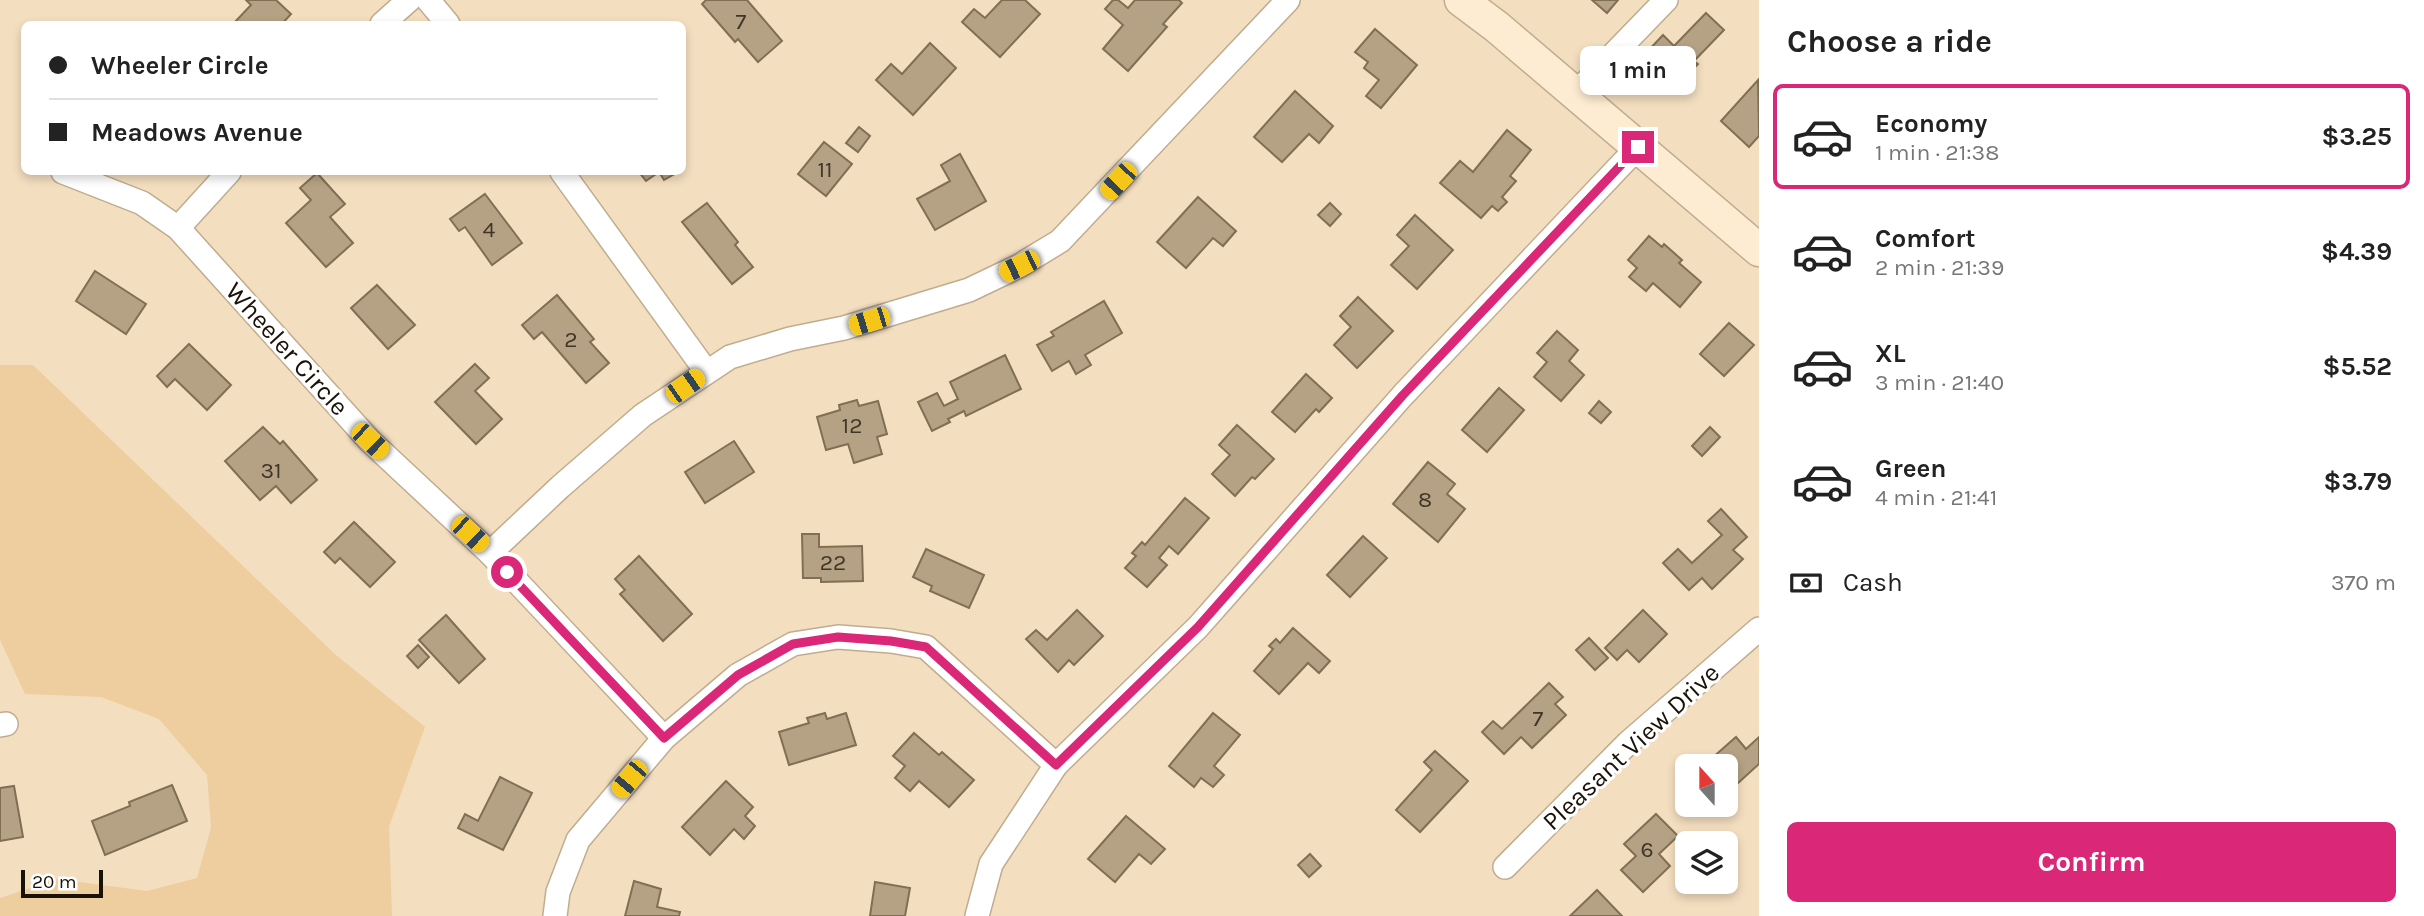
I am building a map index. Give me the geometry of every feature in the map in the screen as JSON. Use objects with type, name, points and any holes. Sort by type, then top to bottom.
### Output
[{"type":"main road","points":[[1461,0],[1759,250]]},
{"type":"street","points":[[385,21],[409,0]]},
{"type":"street","points":[[428,0],[446,21]]},
{"type":"street","points":[[490,553],[560,487],[643,415],[730,357],[790,339],[844,328],[969,290],[1019,266],[1060,241],[1288,0]]},
{"type":"street","points":[[1575,94],[1666,0]]},
{"type":"street","points":[[977,916],[991,864],[1056,765],[1198,627],[1403,395],[1638,147]]},
{"type":"street","name":"Wheeler Circle","points":[[71,175],[142,203],[178,229],[370,441],[490,553],[664,738]]},
{"type":"street","points":[[178,229],[226,175]]},
{"type":"street","points":[[564,175],[706,371]]},
{"type":"street","name":"Pleasant View Drive","points":[[1505,867],[1628,743],[1759,629]]},
{"type":"street","points":[[555,916],[558,892],[578,840],[664,738],[738,675],[793,644],[838,637],[926,647],[1056,765]]},
{"type":"shaded area","points":[[0,365],[33,365],[336,655],[425,727],[389,827],[392,916],[0,916],[0,898],[57,879],[147,891],[197,878],[211,828],[207,775],[159,719],[101,697],[25,694],[0,640]]},
{"type":"building","points":[[246,0],[276,0],[291,14],[285,21],[236,21],[251,5]]},
{"type":"building","points":[[706,0],[747,0],[782,41],[758,62],[738,39],[735,42],[702,4]]},
{"type":"building","points":[[1002,0],[1025,0],[1040,14],[1000,57],[962,22],[974,9],[985,18]]},
{"type":"building","points":[[1113,0],[1118,0],[1128,8],[1135,0],[1179,0],[1182,3],[1163,24],[1167,27],[1128,71],[1103,49],[1123,25],[1105,9]]},
{"type":"building","points":[[1592,0],[1618,0],[1607,13]]},
{"type":"building","points":[[1706,13],[1724,30],[1694,61],[1698,64],[1678,84],[1646,53],[1663,35],[1674,46]]},
{"type":"building","points":[[1375,29],[1417,65],[1381,108],[1366,96],[1379,80],[1364,68],[1368,62],[1355,52]]},
{"type":"building","points":[[930,43],[956,68],[913,115],[876,80],[891,64],[902,74]]},
{"type":"building","points":[[1758,80],[1759,136],[1749,147],[1721,121]]},
{"type":"building","points":[[1295,91],[1333,126],[1319,143],[1309,134],[1282,162],[1254,137]]},
{"type":"building","points":[[859,127],[870,136],[858,152],[846,143]]},
{"type":"building","points":[[1507,130],[1531,150],[1510,176],[1516,181],[1502,197],[1507,202],[1498,211],[1492,206],[1481,218],[1440,183],[1460,161],[1473,172]]},
{"type":"building","points":[[824,142],[852,164],[826,196],[798,174]]},
{"type":"building","points":[[960,154],[986,201],[935,230],[917,199],[950,181],[941,165]]},
{"type":"building","points":[[315,175],[319,175],[345,204],[330,217],[353,243],[326,267],[286,223],[311,200],[300,188]]},
{"type":"building","points":[[641,175],[655,175],[646,181]]},
{"type":"building","points":[[485,194],[522,243],[492,265],[465,227],[459,231],[450,219]]},
{"type":"building","points":[[1198,197],[1236,231],[1223,246],[1213,238],[1186,268],[1157,242]]},
{"type":"building","points":[[707,203],[738,242],[735,245],[753,267],[732,284],[682,222]]},
{"type":"building","points":[[1330,203],[1341,214],[1330,226],[1318,215]]},
{"type":"building","points":[[1415,215],[1453,250],[1417,289],[1391,265],[1409,246],[1397,235]]},
{"type":"building","points":[[1649,236],[1662,247],[1664,244],[1682,260],[1679,263],[1701,282],[1680,307],[1653,283],[1646,291],[1629,277],[1637,268],[1628,260]]},
{"type":"building","points":[[95,271],[146,304],[126,334],[76,301]]},
{"type":"building","points":[[377,285],[415,325],[388,349],[351,308]]},
{"type":"building","points":[[557,295],[594,339],[590,342],[609,363],[586,383],[542,332],[534,339],[522,325]]},
{"type":"building","points":[[1358,297],[1393,331],[1357,368],[1334,345],[1351,327],[1340,316]]},
{"type":"building","points":[[1104,301],[1122,333],[1085,355],[1091,365],[1076,374],[1069,361],[1052,371],[1037,345],[1054,336],[1051,332]]},
{"type":"building","points":[[1729,323],[1754,345],[1724,376],[1700,354]]},
{"type":"building","points":[[1557,331],[1578,350],[1569,361],[1584,375],[1561,401],[1534,377],[1547,362],[1537,353]]},
{"type":"building","points":[[189,344],[231,385],[207,410],[175,379],[167,387],[157,376]]},
{"type":"building","points":[[1005,355],[1021,389],[966,416],[964,411],[932,431],[918,402],[937,393],[944,406],[958,399],[950,382]]},
{"type":"building","points":[[475,364],[489,378],[475,391],[502,419],[476,444],[435,402]]},
{"type":"building","points":[[1306,374],[1332,398],[1319,412],[1316,409],[1295,432],[1272,412]]},
{"type":"building","points":[[1499,388],[1524,410],[1487,452],[1462,430]]},
{"type":"building","points":[[857,400],[859,406],[878,401],[887,434],[877,437],[882,454],[854,463],[848,444],[826,450],[817,417],[840,410],[839,405]]},
{"type":"building","points":[[1599,401],[1611,412],[1601,423],[1589,413]]},
{"type":"building","points":[[1237,425],[1274,459],[1235,496],[1212,474],[1230,455],[1219,445]]},
{"type":"building","points":[[263,427],[280,444],[283,441],[317,480],[291,503],[276,486],[260,500],[225,461]]},
{"type":"building","points":[[1710,427],[1720,437],[1702,456],[1692,446]]},
{"type":"building","points":[[734,441],[754,472],[705,503],[685,472]]},
{"type":"building","points":[[1428,462],[1455,484],[1447,494],[1465,509],[1438,542],[1393,504]]},
{"type":"building","points":[[1185,498],[1209,518],[1178,554],[1169,546],[1159,558],[1167,565],[1147,587],[1125,568],[1136,556],[1132,553],[1142,542],[1145,545]]},
{"type":"building","points":[[1721,509],[1747,537],[1733,550],[1743,559],[1712,589],[1702,578],[1689,590],[1663,563],[1678,549],[1692,563],[1722,535],[1708,521]]},
{"type":"building","points":[[354,522],[395,562],[370,587],[340,558],[335,563],[324,552]]},
{"type":"building","points":[[802,534],[819,534],[819,547],[862,546],[863,581],[821,582],[821,578],[803,578]]},
{"type":"building","points":[[1363,536],[1387,558],[1350,597],[1327,575]]},
{"type":"building","points":[[926,549],[984,575],[969,608],[930,591],[932,586],[913,577]]},
{"type":"building","points":[[639,556],[692,614],[663,641],[620,594],[625,590],[615,579]]},
{"type":"building","points":[[1077,610],[1103,636],[1074,665],[1069,660],[1058,672],[1026,639],[1036,630],[1047,640]]},
{"type":"building","points":[[1643,610],[1667,634],[1639,662],[1627,650],[1617,660],[1605,648]]},
{"type":"building","points":[[446,615],[485,659],[459,683],[419,640]]},
{"type":"building","points":[[1293,628],[1330,661],[1319,673],[1308,663],[1279,694],[1254,671],[1273,649],[1269,646],[1276,639],[1280,643]]},
{"type":"building","points":[[1589,638],[1608,658],[1595,670],[1576,650]]},
{"type":"building","points":[[418,645],[429,657],[418,668],[407,656]]},
{"type":"building","points":[[1549,683],[1563,697],[1555,704],[1566,715],[1532,748],[1521,737],[1504,754],[1482,732],[1493,721],[1502,729]]},
{"type":"building","points":[[825,713],[827,719],[846,713],[856,745],[789,765],[779,732],[809,723],[807,718]]},
{"type":"building","points":[[1213,713],[1240,735],[1214,766],[1224,775],[1213,787],[1201,778],[1194,787],[1169,766]]},
{"type":"building","points":[[914,733],[939,755],[942,752],[974,780],[949,807],[919,781],[910,791],[895,778],[905,766],[893,756]]},
{"type":"building","points":[[1736,737],[1746,749],[1759,737],[1759,764],[1738,783],[1738,754],[1717,754]]},
{"type":"building","points":[[1435,751],[1468,781],[1420,832],[1396,810],[1432,770],[1424,762]]},
{"type":"building","points":[[500,777],[532,793],[503,850],[458,828],[465,814],[478,821]]},
{"type":"building","points":[[726,781],[753,807],[745,816],[755,826],[744,839],[734,829],[710,855],[682,827]]},
{"type":"building","points":[[172,785],[187,821],[105,855],[92,821],[130,806],[129,802]]},
{"type":"building","points":[[14,786],[23,837],[0,841],[0,788]]},
{"type":"building","points":[[1656,814],[1675,833],[1675,839],[1659,854],[1670,866],[1643,892],[1621,870],[1636,856],[1624,844]]},
{"type":"building","points":[[1126,816],[1165,849],[1151,864],[1139,854],[1115,882],[1088,859]]},
{"type":"building","points":[[1310,854],[1321,866],[1309,877],[1298,865]]},
{"type":"building","points":[[634,881],[661,889],[657,907],[680,912],[679,916],[625,916]]},
{"type":"building","points":[[875,882],[910,888],[905,916],[870,916]]},
{"type":"building","points":[[1597,890],[1622,916],[1570,916]]},
{"type":"route","points":[[507,572],[664,738],[738,675],[793,644],[838,637],[926,647],[1056,765],[1198,627],[1403,395],[1638,147]]}]
